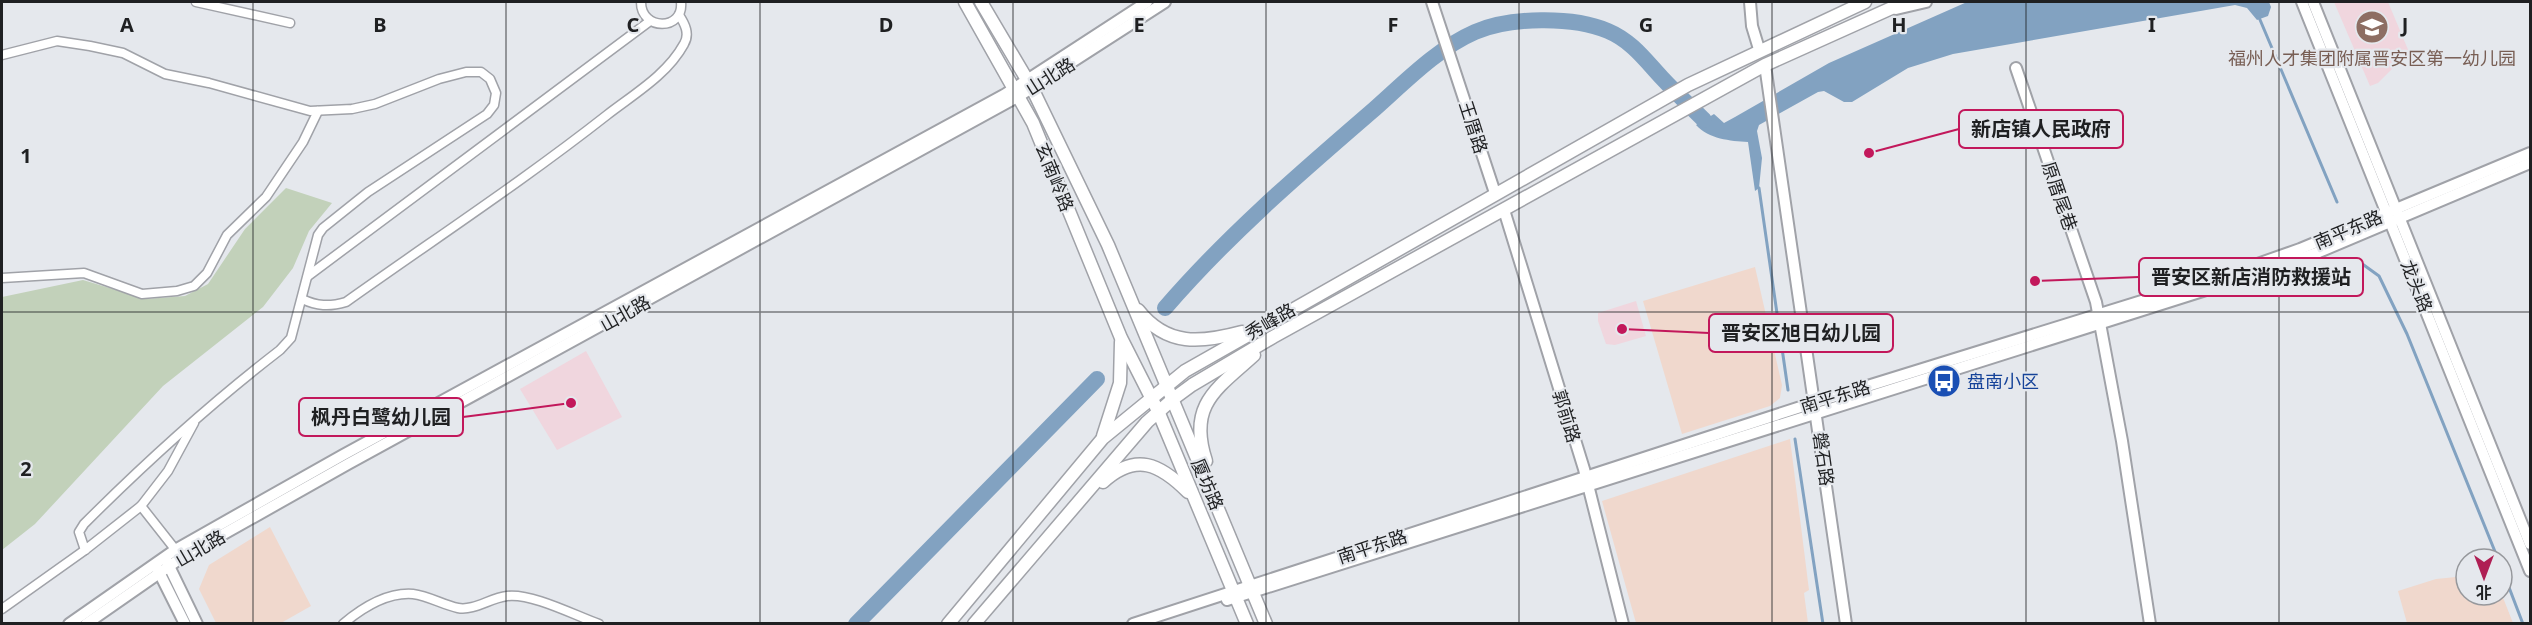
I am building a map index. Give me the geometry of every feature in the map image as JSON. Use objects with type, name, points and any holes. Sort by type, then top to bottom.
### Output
[{"type":"main road","name":"玄南岭路","points":[[965,2],[1033,123],[1121,338],[1127,363]]},
{"type":"main road","name":"玄南岭路","points":[[981,2],[1030,84],[1108,245],[1149,345]]},
{"type":"main road","name":"山北路","points":[[1030,84],[1147,2]]},
{"type":"main road","name":"山北路","points":[[69,624],[178,554],[343,455],[1017,92],[1165,2]]},
{"type":"main road","name":"王厝路","points":[[1432,2],[1495,193]]},
{"type":"main road","points":[[1750,2],[1752,26],[1760,49]]},
{"type":"main road","name":"秀峰路","points":[[948,624],[1102,438],[1166,384],[1257,328],[1688,85],[1760,49],[1865,2]]},
{"type":"main road","name":"秀峰路","points":[[974,624],[1158,411],[1173,399],[1273,337],[1765,65],[1905,2]]},
{"type":"main road","points":[[1881,12],[1926,2]]},
{"type":"main road","name":"龙头路","points":[[2302,2],[2394,215],[2530,544]]},
{"type":"main road","name":"龙头路","points":[[2313,2],[2530,571]]},
{"type":"main road","name":"磐石路","points":[[1765,65],[1817,407],[1846,624]]},
{"type":"main road","name":"原厝尾巷","points":[[2016,68],[2099,320],[2122,441],[2150,624]]},
{"type":"main road","name":"南平东路","points":[[2394,215],[2530,153]]},
{"type":"main road","name":"南平东路","points":[[1133,624],[2099,320],[2394,215],[2530,163]]},
{"type":"main road","name":"郭前路","points":[[1504,210],[1586,481],[1623,624]]},
{"type":"main road","points":[[1129,298],[1148,322],[1162,332],[1179,338],[1204,340],[1257,328]]},
{"type":"main road","points":[[1209,486],[1207,464],[1200,438],[1204,409],[1222,381],[1273,337]]},
{"type":"main road","name":"厦坊路","points":[[1149,345],[1266,624]]},
{"type":"main road","points":[[1102,438],[1127,363]]},
{"type":"main road","name":"厦坊路","points":[[1127,363],[1151,396],[1158,411],[1247,624]]},
{"type":"main road","points":[[1081,500],[1114,472],[1139,464],[1166,472],[1192,496]]},
{"type":"main road","name":"山北路","points":[[86,624],[162,565]]},
{"type":"main road","points":[[162,565],[185,624]]},
{"type":"main road","points":[[162,565],[197,624]]},
{"type":"main road","name":"南平东路","points":[[1153,624],[1235,593]]},
{"type":"street","points":[[196,2],[290,23]]},
{"type":"street","points":[[641,2],[645,16],[650,21],[661,25],[669,23],[679,15]]},
{"type":"street","points":[[302,299],[314,304],[332,306],[346,302],[577,138],[665,70],[684,44],[687,36],[686,28],[679,15],[681,2]]},
{"type":"street","points":[[308,276],[650,21]]},
{"type":"street","points":[[2,55],[57,41],[90,46],[123,54],[165,74],[209,83],[310,111],[352,109],[375,104],[439,79],[466,72],[482,72],[490,79],[496,93],[494,105],[487,114],[368,192],[323,228],[318,235],[291,338],[280,350],[196,418],[139,469],[84,524],[79,532],[85,550]]},
{"type":"street","points":[[2,278],[84,273],[142,294],[177,291],[194,285],[207,273],[227,235],[266,197],[303,142],[318,111]]},
{"type":"street","points":[[2,609],[85,550],[141,506],[168,471],[196,418]]},
{"type":"street","points":[[141,506],[178,554]]},
{"type":"street","points":[[342,624],[358,611],[395,595],[414,594],[458,608],[471,607],[507,596],[527,598],[599,624]]},
{"type":"shaded area","name":"福州人才集团附属晋安区第一幼儿园","points":[[2334,2],[2388,2],[2409,52],[2378,83],[2370,86]]},
{"type":"shaded area","points":[[1755,267],[1782,385],[1780,398],[1770,406],[1682,434],[1643,301]]},
{"type":"shaded area","points":[[1636,301],[1646,336],[1615,345],[1606,344],[1598,321],[1598,313]]},
{"type":"shaded area","points":[[586,351],[622,417],[557,450],[520,389]]},
{"type":"shaded area","points":[[1790,439],[1809,590],[1804,593],[1808,623],[1636,623],[1602,501]]},
{"type":"shaded area","points":[[270,527],[311,606],[281,623],[216,623],[199,589],[209,565]]},
{"type":"shaded area","points":[[2454,577],[2454,607],[2507,607],[2513,623],[2407,623],[2398,591],[2436,579]]},
{"type":"green space","points":[[286,188],[332,203],[309,231],[293,268],[263,307],[163,386],[35,524],[2,550],[2,297],[83,280],[146,299],[185,296],[208,284],[245,229]]},
{"type":"water","points":[[1967,2],[2269,2],[2271,7],[2268,16],[2257,20],[2247,8],[2235,5],[1953,54],[1908,68],[1852,102],[1844,102],[1824,91],[1818,92],[1759,125],[1757,131],[1762,158],[1759,188],[1755,191],[1748,142],[1713,136],[1696,125],[1714,114],[1724,123],[1829,63]]},
{"type":"waterway","points":[[2258,15],[2337,202]]},
{"type":"waterway","points":[[1165,308],[1214,255],[1290,182],[1420,68],[1461,39],[1489,27],[1542,20],[1577,23],[1608,31],[1617,35],[1638,52],[1704,120]]},
{"type":"waterway","points":[[1759,188],[1788,390]]},
{"type":"waterway","points":[[2361,263],[2379,276],[2407,334],[2493,547]]},
{"type":"waterway","points":[[856,624],[1097,379]]},
{"type":"waterway","points":[[1795,439],[1823,624]]},
{"type":"waterway","points":[[2514,600],[2523,624]]},
{"type":"place","name":"福州人才集团附属晋安区第一幼儿园","points":[[2372,27]]},
{"type":"place","name":"新店镇人民政府","points":[[1869,153]]},
{"type":"place","name":"晋安区新店消防救援站","points":[[2035,281]]},
{"type":"place","name":"晋安区旭日幼儿园","points":[[1622,329]]},
{"type":"place","name":"盘南小区","points":[[1944,381]]},
{"type":"place","name":"枫丹白鹭幼儿园","points":[[571,403]]}]
